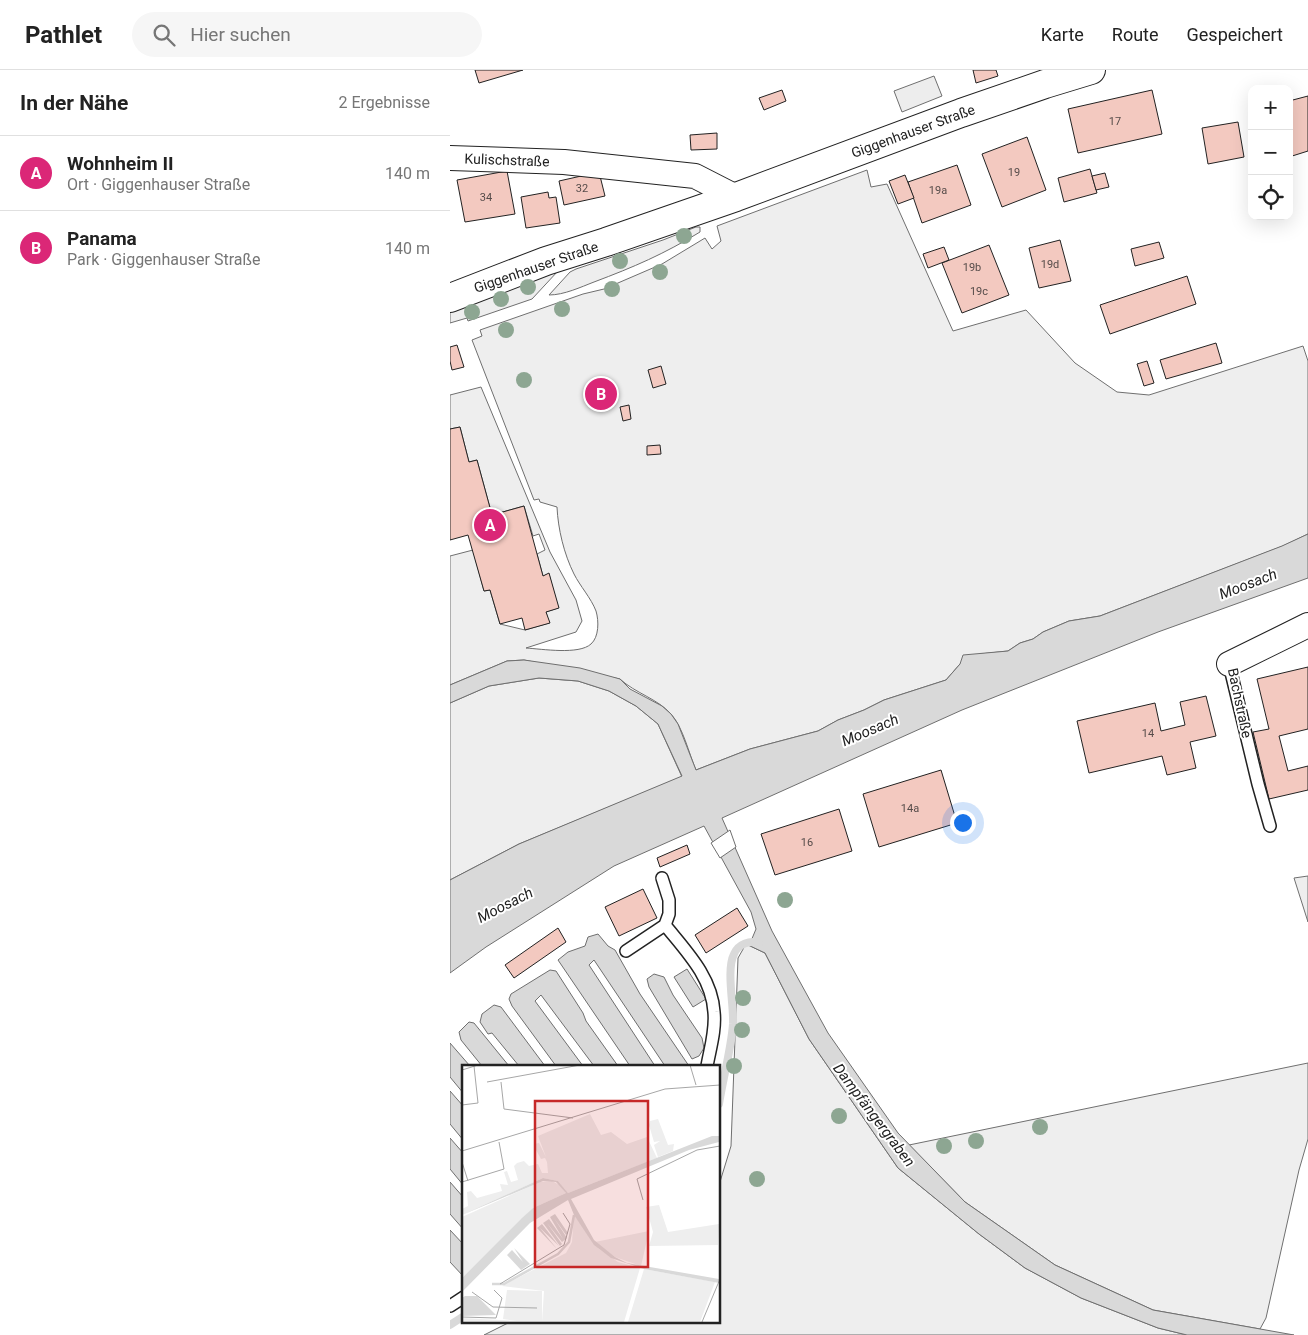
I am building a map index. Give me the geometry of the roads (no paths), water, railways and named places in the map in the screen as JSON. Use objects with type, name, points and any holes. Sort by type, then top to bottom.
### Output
[{"type":"main road","name":"Giggenhauser Straße","points":[[450,298],[546,261],[736,197],[962,113],[1091,70]]},
{"type":"street","name":"Kulischstraße","points":[[450,158],[564,162],[695,176],[736,197]]},
{"type":"street","name":"Bachstraße","points":[[1229,664],[1308,625]]},
{"type":"lane","name":"Bachstraße","points":[[1229,664],[1270,826]]},
{"type":"lane","points":[[626,951],[665,925],[669,914],[669,900],[662,878]]},
{"type":"lane","points":[[665,925],[707,981],[713,1000],[714,1029],[707,1065]]},
{"type":"lane","points":[[450,1306],[462,1298]]},
{"type":"water","points":[[1308,534],[1308,578],[1158,632],[962,710],[722,818],[772,931],[828,1033],[898,1133],[965,1202],[1055,1265],[1153,1310],[1294,1335],[1187,1335],[1158,1328],[1081,1298],[1025,1268],[979,1234],[898,1168],[809,1039],[765,953],[746,944],[751,941],[756,929],[751,912],[704,826],[614,866],[486,947],[450,973],[450,880],[519,844],[682,776],[658,724],[636,706],[609,691],[578,681],[539,678],[489,686],[450,703],[450,685],[507,661],[524,660],[580,668],[620,679],[630,689],[662,706],[671,714],[678,724],[696,770],[750,749],[818,731],[884,700],[946,680],[960,664],[963,655],[1008,651],[1020,643],[1033,639],[1043,632],[1069,621],[1100,616],[1282,546]]},
{"type":"water","points":[[598,934],[608,946],[615,950],[640,994],[688,1065],[664,1065],[594,960],[589,965],[654,1065],[629,1065],[558,960],[568,952],[585,946],[588,937]]},
{"type":"water","points":[[687,969],[706,999],[693,1007],[674,977]]},
{"type":"water","points":[[550,970],[556,971],[583,1013],[586,1021],[617,1065],[593,1065],[541,995],[535,1001],[582,1065],[555,1065],[512,1006],[509,999],[511,994]]},
{"type":"water","points":[[654,974],[664,977],[673,995],[702,1038],[704,1048],[699,1056],[692,1059],[649,987],[647,979]]},
{"type":"water","points":[[494,1005],[501,1007],[544,1065],[518,1065],[492,1033],[488,1034],[480,1022],[482,1014]]},
{"type":"water","points":[[469,1022],[474,1023],[508,1065],[481,1065],[461,1040],[459,1032]]},
{"type":"water","points":[[450,1043],[469,1065],[462,1065],[462,1092],[450,1077]]},
{"type":"water","points":[[450,1091],[462,1105],[462,1139],[450,1124]]},
{"type":"water","points":[[450,1138],[462,1152],[462,1184],[450,1169]]},
{"type":"water","points":[[450,1182],[462,1196],[462,1228],[450,1214]]},
{"type":"water","points":[[450,1230],[462,1243],[462,1275],[450,1262]]},
{"type":"waterway","points":[[720,1099],[733,1024],[730,978],[732,961],[734,954],[741,945],[759,943]]},
{"type":"waterway","points":[[450,1325],[462,1317]]},
{"type":"place","name":"Panama","points":[[601,394]]},
{"type":"place","name":"Wohnheim II","points":[[490,525]]},
{"type":"water label","name":"Moosach","points":[[1248,584]]},
{"type":"water label","name":"Moosach","points":[[870,730]]},
{"type":"water label","name":"Moosach","points":[[505,905]]},
{"type":"water label","name":"Dampfängergraben","points":[[874,1115]]}]
